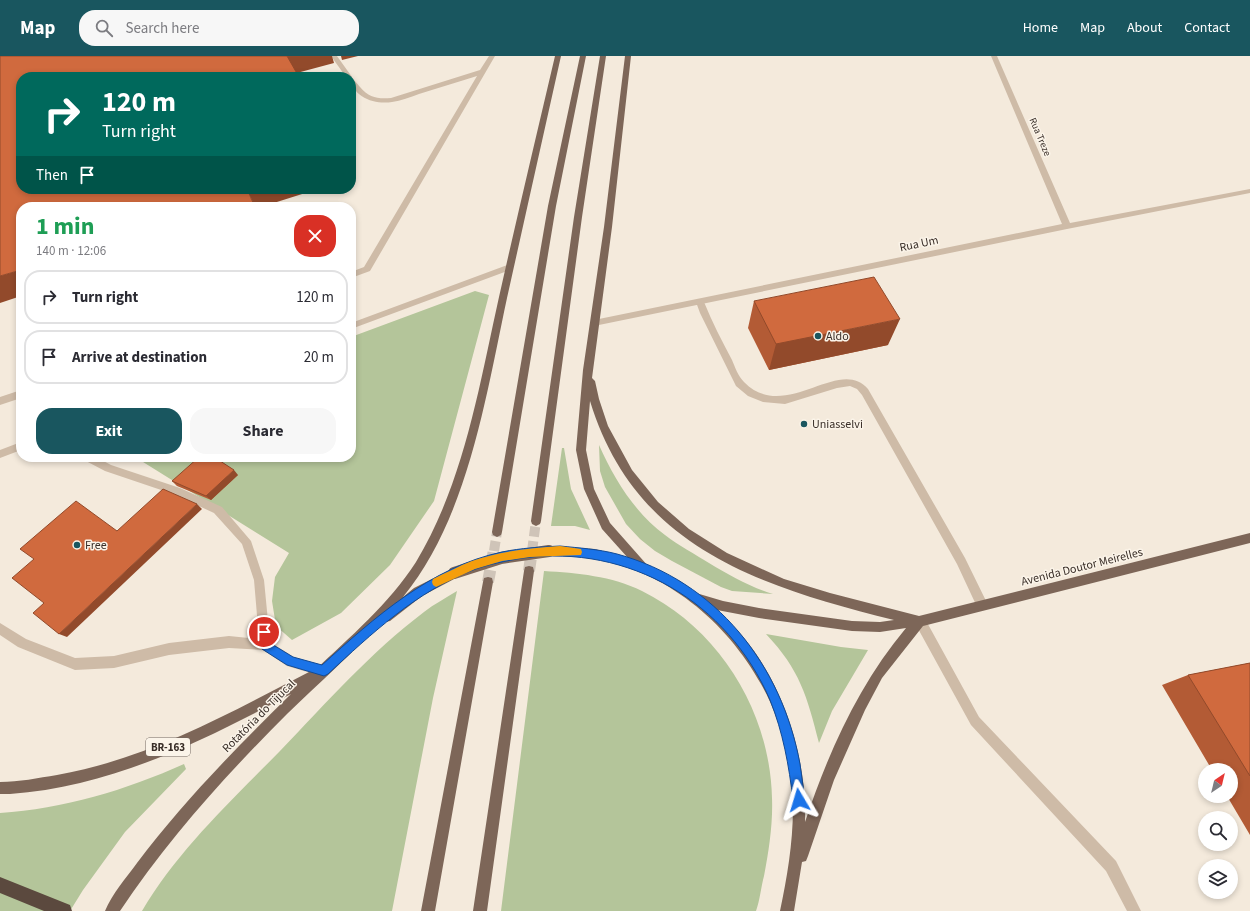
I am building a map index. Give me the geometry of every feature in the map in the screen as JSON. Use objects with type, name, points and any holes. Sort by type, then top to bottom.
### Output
[{"type":"highway","points":[[0,885],[64,911]]},
{"type":"main road","points":[[352,645],[398,597],[426,555],[446,513],[459,478],[472,435],[558,56]]},
{"type":"main road","points":[[497,532],[552,206],[583,56]]},
{"type":"main road","points":[[536,521],[578,217],[603,56]]},
{"type":"main road","points":[[628,56],[608,227],[588,370],[581,450],[589,489],[606,526],[644,568]]},
{"type":"main road","points":[[588,370],[598,412],[609,438],[622,462],[639,487],[654,505],[671,521],[712,549],[766,577],[802,590],[920,621],[900,644],[878,674],[834,760],[818,802],[795,875]]},
{"type":"main road","name":"Avenida Doutor Meirelles","points":[[695,598],[723,606],[759,613],[852,626],[880,627],[920,621],[1250,538]]},
{"type":"main road","name":"Rotatória do Tijucal","points":[[112,911],[127,887],[153,852],[216,779],[262,731],[352,645],[418,592],[454,573],[473,565],[502,557],[530,552],[549,551],[588,553],[616,559],[644,568],[670,581],[695,598],[718,617],[739,640],[758,667],[774,696],[786,729],[794,764],[799,800],[795,875],[787,911]]},
{"type":"main road","points":[[480,911],[529,571]]},
{"type":"main road","points":[[428,911],[488,582]]},
{"type":"main road","name":"BR-163","points":[[0,788],[57,782],[104,771],[147,756],[199,734],[324,671]]},
{"type":"street","points":[[334,56],[345,72]]},
{"type":"street","points":[[356,272],[367,269],[492,56]]},
{"type":"street","name":"Rua Treze","points":[[994,56],[1067,226]]},
{"type":"street","points":[[356,87],[362,95],[378,101],[392,100],[482,72]]},
{"type":"street","name":"Rua Um","points":[[594,323],[1067,226],[1250,191]]},
{"type":"street","points":[[356,324],[510,267]]},
{"type":"street","points":[[700,302],[739,383],[751,393],[763,398],[786,400],[837,384],[851,382],[860,386],[865,392],[961,561],[982,606]]},
{"type":"street","points":[[0,401],[16,396]]},
{"type":"street","points":[[0,454],[16,448]]},
{"type":"street","points":[[97,462],[108,468],[176,491],[218,510],[246,541],[259,580],[265,645]]},
{"type":"street","points":[[920,621],[975,721],[1111,866],[1134,911]]},
{"type":"street","points":[[0,628],[22,643],[75,664],[114,662],[168,649],[229,642],[265,645],[291,662],[324,671]]},
{"type":"green space","points":[[475,291],[489,295],[434,501],[390,565],[341,613],[292,640],[276,626],[272,601],[275,577],[289,553],[143,462],[356,462],[356,335]]},
{"type":"green space","points":[[599,445],[611,470],[626,494],[654,526],[676,543],[724,572],[773,594],[732,591],[721,587],[655,551],[640,539],[626,524],[605,487],[600,471]]},
{"type":"green space","points":[[562,448],[564,448],[571,489],[590,530],[575,526],[551,526]]},
{"type":"green space","points":[[544,571],[594,576],[619,582],[642,591],[670,607],[695,627],[716,650],[735,676],[750,704],[762,734],[769,766],[772,798],[769,846],[756,911],[501,911]]},
{"type":"green space","points":[[457,591],[433,698],[392,911],[142,911],[172,867],[206,827],[349,678],[404,627],[428,609]]},
{"type":"green space","points":[[766,634],[841,647],[868,650],[832,711],[819,743],[801,684],[795,672],[778,647]]},
{"type":"green space","points":[[184,764],[186,769],[125,832],[83,890],[70,911],[0,911],[0,813],[24,811],[71,803],[94,797],[140,782]]},
{"type":"building","points":[[0,56],[287,56],[296,72],[16,72],[16,194],[249,194],[253,202],[16,202],[16,271],[0,276]]},
{"type":"building","points":[[874,277],[900,319],[776,344],[754,301]]},
{"type":"building","points":[[193,462],[222,462],[234,470],[206,496],[172,481]]},
{"type":"building","points":[[163,489],[197,504],[59,634],[33,613],[44,603],[12,578],[34,559],[20,549],[76,501],[117,531]]},
{"type":"building","points":[[1250,663],[1250,776],[1188,675]]},
{"type":"tunnel","points":[[532,551],[536,521]]},
{"type":"tunnel","points":[[494,551],[497,532]]},
{"type":"tunnel","points":[[488,582],[494,550]]},
{"type":"tunnel","points":[[529,571],[532,550]]},
{"type":"slow traffic","points":[[436,582],[473,565],[502,557],[530,552],[577,552]]},
{"type":"place","name":"Aldo","points":[[818,336]]},
{"type":"place","name":"Uniasselvi","points":[[804,424]]},
{"type":"place","name":"Free","points":[[77,545]]},
{"type":"route","points":[[264,632],[265,645],[278,654],[291,662],[324,671],[352,645],[418,592],[445,577],[473,565],[502,557],[530,552],[560,551],[588,553],[616,559],[644,568],[670,581],[695,598],[718,617],[739,640],[758,667],[774,696],[786,729],[794,764],[799,800]]}]
